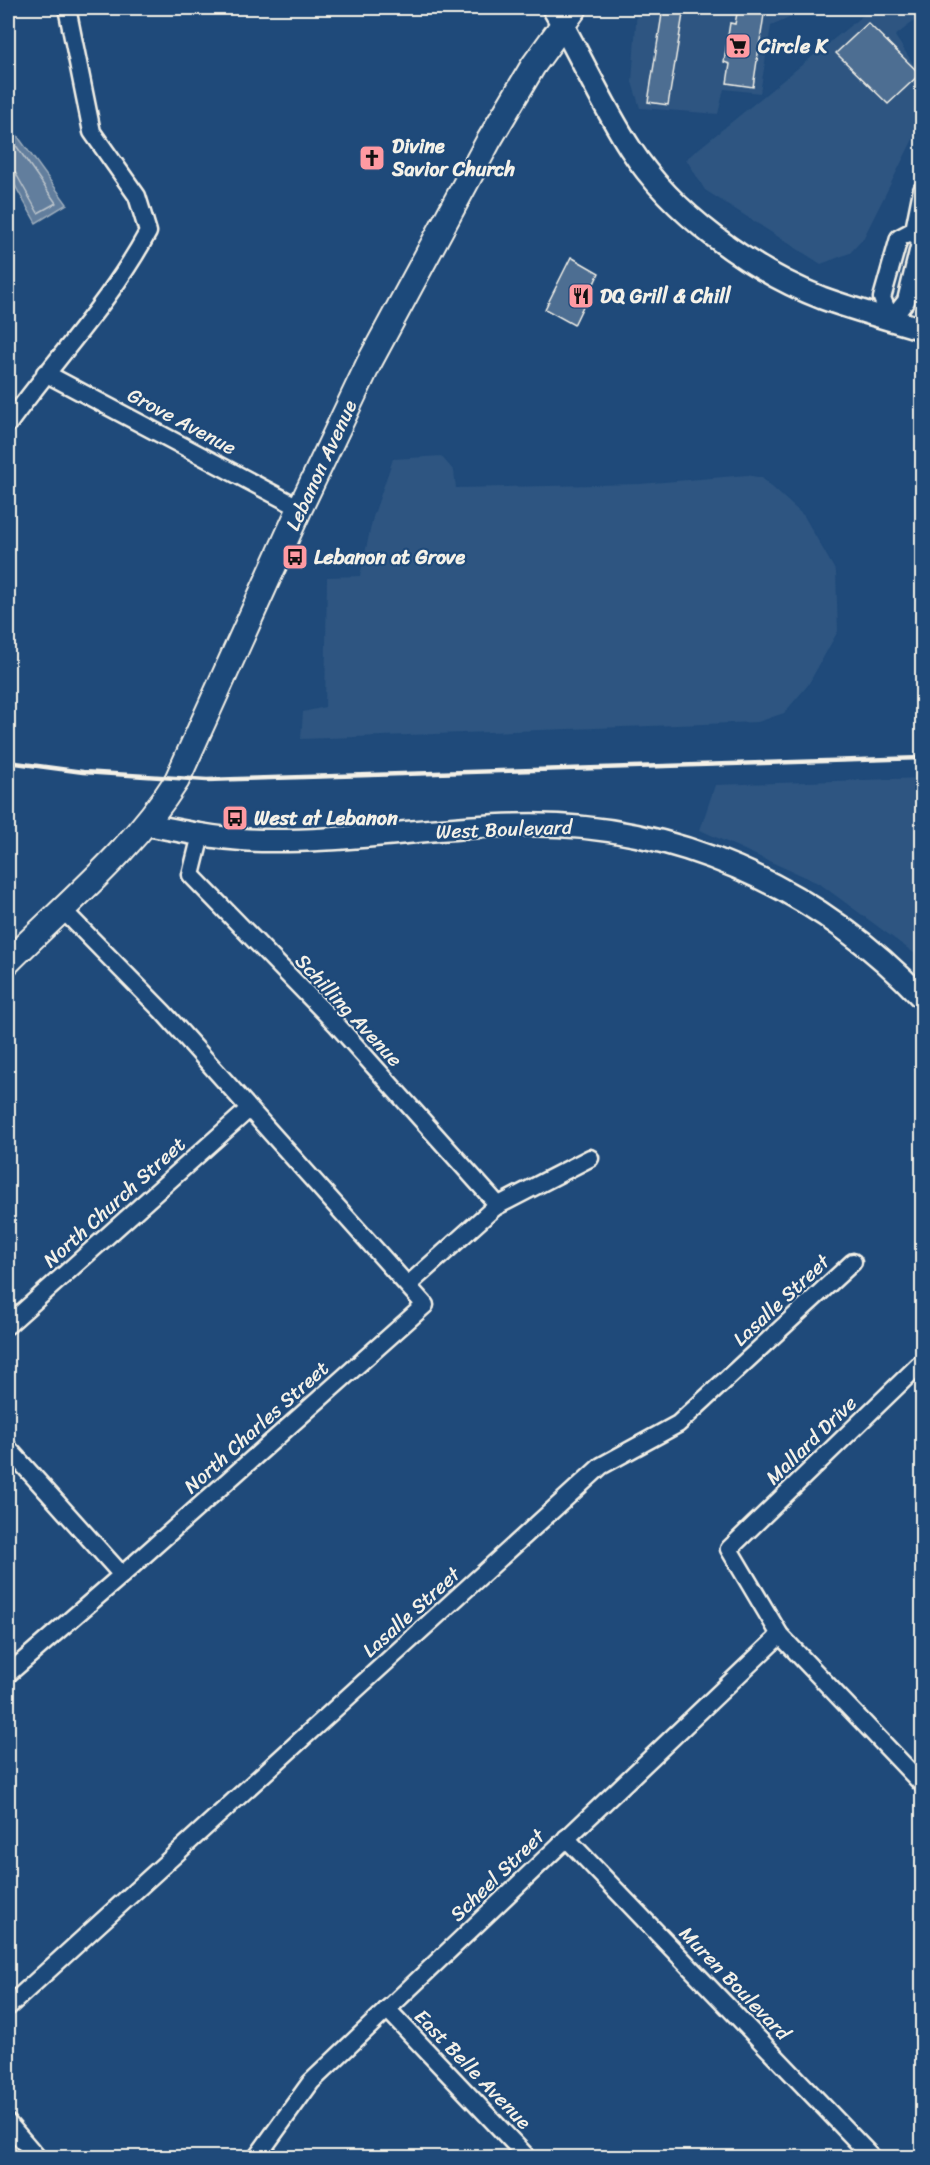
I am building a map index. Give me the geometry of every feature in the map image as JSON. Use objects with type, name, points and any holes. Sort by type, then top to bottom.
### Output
[{"type":"main road","name":"Lebanon Avenue","points":[[8,962],[145,824],[177,780],[300,508],[369,363],[483,152],[563,13]]},
{"type":"street","points":[[9,423],[45,373],[128,269],[148,232],[136,196],[92,132],[67,8]]},
{"type":"street","points":[[563,13],[604,105],[632,150],[660,187],[697,223],[744,258],[821,297],[922,329]]},
{"type":"street","points":[[891,320],[906,301],[920,243],[914,230],[922,190]]},
{"type":"street","points":[[891,320],[882,298],[899,238],[914,230]]},
{"type":"street","name":"Grove Avenue","points":[[45,373],[300,508]]},
{"type":"street","name":"West Boulevard","points":[[145,824],[201,835],[245,839],[302,840],[541,824],[598,829],[649,838],[727,862],[801,899],[863,941],[922,998]]},
{"type":"street","name":"Schilling Avenue","points":[[201,835],[191,874],[337,1025],[498,1204],[495,1207]]},
{"type":"street","points":[[61,909],[163,1012],[408,1285],[495,1207],[590,1158]]},
{"type":"street","name":"North Church Street","points":[[8,1325],[249,1109]]},
{"type":"street","name":"Lasalle Street","points":[[8,2007],[601,1466],[678,1424],[853,1262]]},
{"type":"street","name":"North Charles Street","points":[[8,1674],[425,1305],[408,1285]]},
{"type":"street","name":"Mallard Drive","points":[[780,1635],[729,1549],[922,1362]]},
{"type":"street","points":[[8,1448],[122,1575]]},
{"type":"street","points":[[780,1635],[922,1784]]},
{"type":"street","name":"Scheel Street","points":[[256,2157],[311,2082],[780,1635]]},
{"type":"street","name":"Muren Boulevard","points":[[566,1838],[873,2157]]},
{"type":"street","name":"East Belle Avenue","points":[[387,2009],[528,2157]]},
{"type":"street","points":[[8,2123],[38,2157]]},
{"type":"shaded area","points":[[637,8],[812,8],[771,26],[760,93],[724,89],[718,114],[640,108],[632,82]]},
{"type":"shaded area","points":[[872,8],[922,8],[922,15],[895,36],[922,77],[922,121],[863,239],[850,253],[821,264],[705,190],[686,159]]},
{"type":"shaded area","points":[[441,456],[454,471],[456,488],[640,484],[747,475],[762,478],[804,516],[836,572],[838,631],[808,685],[784,713],[758,722],[301,739],[303,712],[325,707],[327,577],[360,576],[373,517],[393,459]]},
{"type":"shaded area","points":[[922,778],[922,959],[820,884],[700,830],[715,785]]},
{"type":"water","points":[[8,123],[67,204],[36,223],[8,173]]},
{"type":"building","points":[[663,8],[684,8],[668,105],[648,102]]},
{"type":"building","points":[[738,8],[765,8],[753,87],[727,83],[730,64],[724,62],[730,23],[735,24]]},
{"type":"building","points":[[868,23],[920,74],[888,104],[836,53]]},
{"type":"building","points":[[571,257],[599,273],[574,325],[545,309]]},
{"type":"railway","points":[[8,762],[83,772],[207,780],[922,758]]},
{"type":"place","name":"Circle K","points":[[738,46]]},
{"type":"place","name":"Divine Savior Church","points":[[372,158]]},
{"type":"place","name":"DQ Grill & Chill","points":[[581,296]]},
{"type":"place","name":"Lebanon at Grove","points":[[295,557]]},
{"type":"place","name":"West at Lebanon","points":[[235,818]]}]
